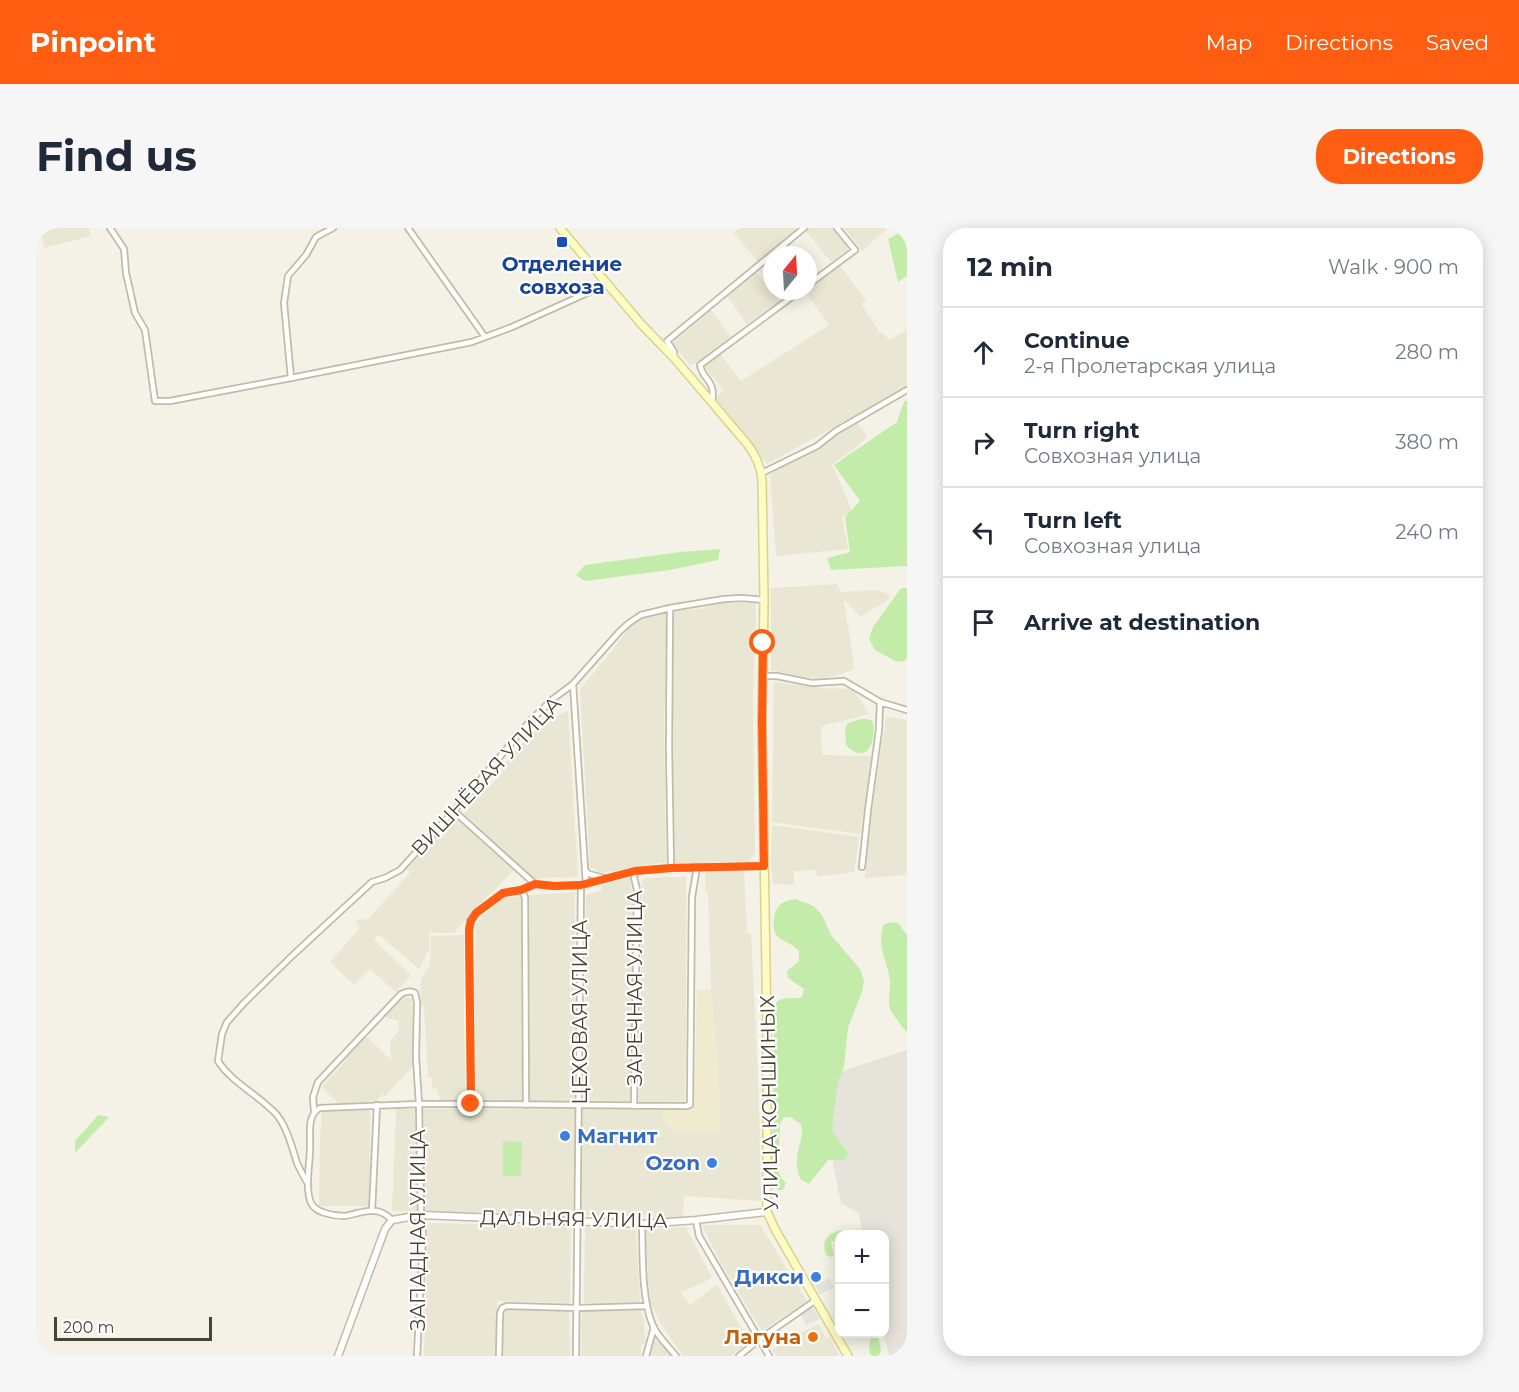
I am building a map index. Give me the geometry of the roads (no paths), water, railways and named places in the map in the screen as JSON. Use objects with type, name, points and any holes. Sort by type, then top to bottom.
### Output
[{"type":"main road","points":[[560,228],[756,455],[762,473]]},
{"type":"main road","name":"УЛИЦА КОНШИНЫХ","points":[[762,473],[767,1212],[848,1356]]},
{"type":"street","points":[[110,228],[124,249],[126,273],[135,313],[145,330],[155,401],[170,401],[472,342],[512,327],[607,284]]},
{"type":"street","points":[[291,378],[284,303],[288,276],[306,255],[316,237],[333,228]]},
{"type":"street","points":[[408,228],[485,337]]},
{"type":"street","points":[[675,359],[674,351],[667,341],[804,228]]},
{"type":"street","points":[[817,278],[855,250],[837,228]]},
{"type":"street","points":[[712,402],[712,384],[700,369],[700,365],[788,300]]},
{"type":"street","points":[[762,473],[817,446],[837,431],[907,390]]},
{"type":"street","name":"ВИШНЁВАЯ УЛИЦА","points":[[308,1184],[279,1118],[223,1069],[218,1061],[222,1034],[227,1022],[372,882],[399,870],[454,811],[531,721],[553,699],[573,684],[629,622],[641,615],[724,599],[764,600]]},
{"type":"street","points":[[670,608],[671,868]]},
{"type":"street","points":[[762,676],[777,676],[812,683],[844,681],[880,702],[907,710]]},
{"type":"street","name":"ЦЕХОВАЯ УЛИЦА","points":[[573,684],[585,870],[576,1356]]},
{"type":"street","points":[[862,867],[879,730],[880,702]]},
{"type":"street","points":[[454,811],[535,884]]},
{"type":"street","points":[[471,1104],[469,930],[476,913],[503,893],[521,890],[535,884],[554,886],[583,884],[635,871],[671,868],[764,866]]},
{"type":"street","points":[[314,1111],[320,1108],[418,1104],[690,1105],[692,897],[697,867]]},
{"type":"street","points":[[585,870],[589,874],[606,878]]},
{"type":"street","name":"ЗАРЕЧНАЯ УЛИЦА","points":[[634,1106],[637,890],[635,871]]},
{"type":"street","points":[[521,890],[525,897],[526,1105]]},
{"type":"street","points":[[338,1356],[384,1229],[392,1220],[385,1214],[372,1210],[341,1216],[316,1210],[311,1204],[308,1184],[314,1097],[318,1082],[401,994],[412,991],[416,995],[417,1002],[418,1104]]},
{"type":"street","name":"ЗАПАДНАЯ УЛИЦА","points":[[417,1356],[423,1236],[418,1104]]},
{"type":"street","points":[[372,1210],[377,1105]]},
{"type":"street","name":"ДАЛЬНЯЯ УЛИЦА","points":[[392,1220],[421,1215],[642,1224],[767,1212]]},
{"type":"street","points":[[696,1220],[699,1236],[769,1356]]},
{"type":"street","points":[[642,1224],[643,1270],[647,1306],[654,1327],[676,1356]]},
{"type":"street","points":[[739,1356],[816,1300]]},
{"type":"street","points":[[499,1356],[500,1312],[507,1306],[578,1308],[647,1306]]},
{"type":"street","points":[[646,1356],[654,1327]]},
{"type":"waterway","points":[[36,1347],[47,1356]]},
{"type":"place","name":"Отделение совхоза","points":[[562,242]]},
{"type":"place","name":"Магнит","points":[[565,1136]]},
{"type":"place","name":"Ozon","points":[[712,1163]]},
{"type":"place","name":"Дикси","points":[[816,1277]]},
{"type":"place","name":"Лагуна","points":[[813,1337]]}]
